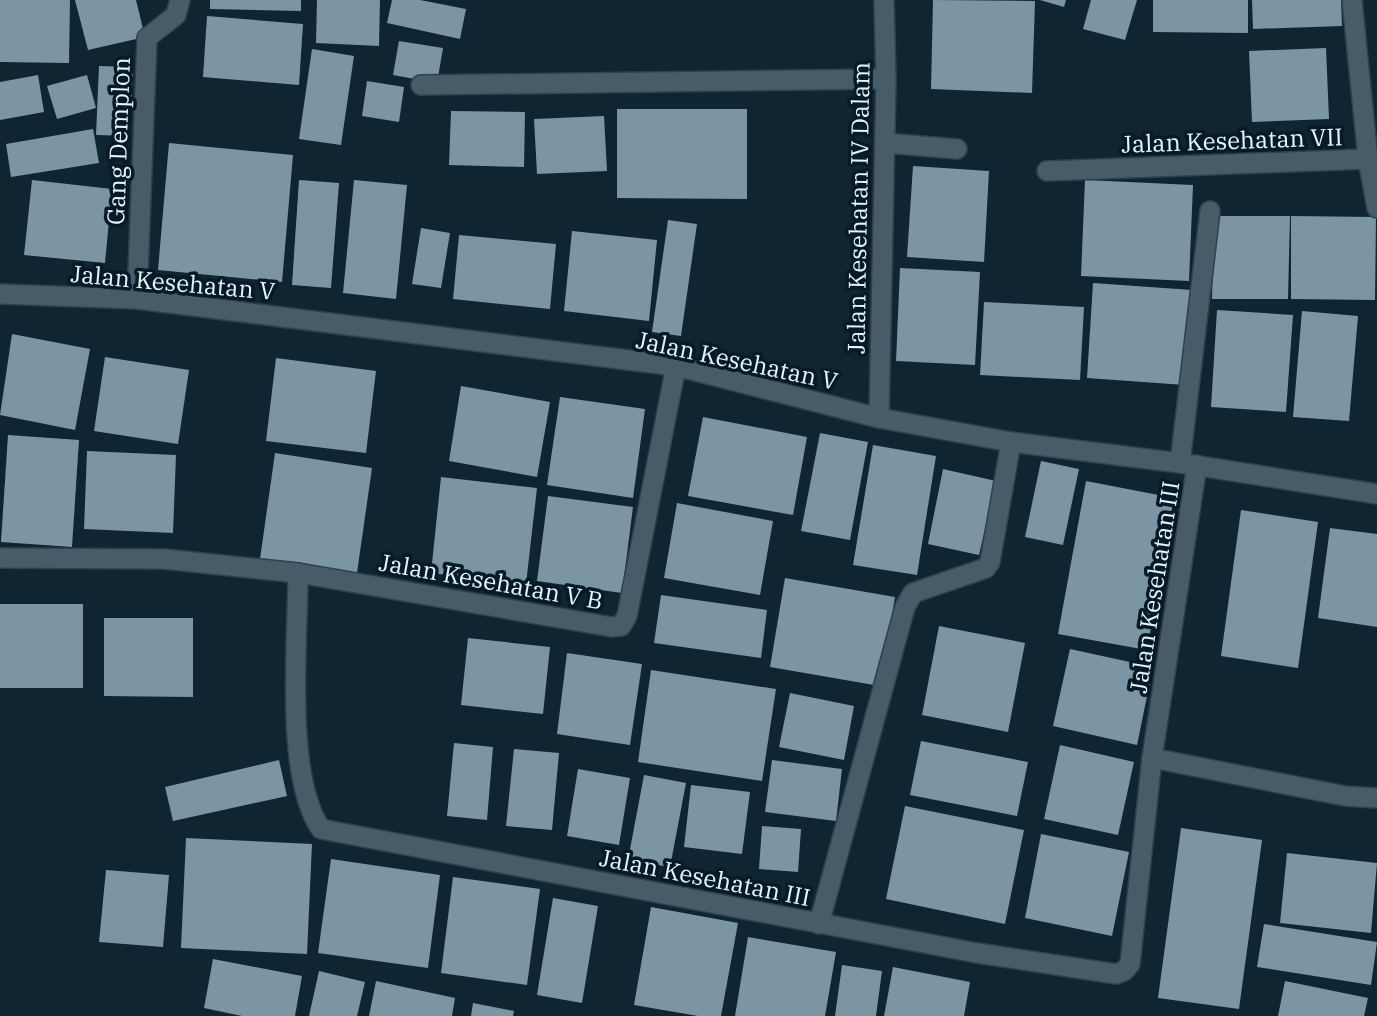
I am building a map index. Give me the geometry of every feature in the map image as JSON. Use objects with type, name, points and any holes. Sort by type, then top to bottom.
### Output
[{"type":"street","name":"Gang Demplon","points":[[137,299],[147,38],[176,15],[180,0]]},
{"type":"street","name":"Jalan Kesehatan IV Dalam","points":[[880,418],[886,79],[884,0]]},
{"type":"street","points":[[1352,0],[1368,159]]},
{"type":"street","points":[[421,85],[886,79]]},
{"type":"street","points":[[885,143],[957,149]]},
{"type":"street","name":"Jalan Kesehatan VII","points":[[1047,171],[1368,159],[1377,208]]},
{"type":"street","name":"Jalan Kesehatan III","points":[[298,573],[297,720],[310,812],[321,829],[977,953],[1116,974],[1124,971],[1130,964],[1188,464],[1210,211]]},
{"type":"street","name":"Jalan Kesehatan V","points":[[0,294],[137,299],[676,366],[880,418],[1011,442],[1188,464],[1377,494]]},
{"type":"street","name":"Jalan Kesehatan V B","points":[[298,573],[612,627],[621,626],[627,616],[676,366]]},
{"type":"street","points":[[819,924],[905,607],[913,593],[986,568],[990,562],[1011,442]]},
{"type":"street","points":[[0,558],[164,559],[298,573]]},
{"type":"street","points":[[1152,758],[1345,796],[1377,798]]},
{"type":"building","points":[[0,0],[70,0],[69,63],[0,62]]},
{"type":"building","points":[[75,0],[136,0],[145,37],[88,50]]},
{"type":"building","points":[[210,0],[301,0],[301,11],[210,9]]},
{"type":"building","points":[[317,0],[380,0],[379,46],[316,43]]},
{"type":"building","points":[[392,0],[420,0],[466,9],[460,39],[387,23]]},
{"type":"building","points":[[933,0],[1035,1],[1032,93],[931,89]]},
{"type":"building","points":[[1040,0],[1066,0],[1064,7]]},
{"type":"building","points":[[1091,0],[1137,0],[1125,40],[1083,29]]},
{"type":"building","points":[[1153,0],[1248,0],[1248,33],[1153,32]]},
{"type":"building","points":[[1252,0],[1341,0],[1342,26],[1253,29]]},
{"type":"building","points":[[207,16],[303,24],[299,85],[203,77]]},
{"type":"building","points":[[399,41],[443,48],[437,83],[393,75]]},
{"type":"building","points":[[1326,48],[1329,119],[1252,122],[1249,51]]},
{"type":"building","points":[[312,49],[354,56],[341,145],[299,139]]},
{"type":"building","points":[[99,66],[133,67],[130,136],[96,135]]},
{"type":"building","points":[[38,75],[44,112],[0,120],[0,82]]},
{"type":"building","points":[[87,75],[96,108],[57,119],[47,86]]},
{"type":"building","points":[[367,81],[404,87],[399,122],[362,116]]},
{"type":"building","points":[[617,109],[747,109],[747,199],[617,198]]},
{"type":"building","points":[[451,111],[525,112],[524,167],[449,165]]},
{"type":"building","points":[[604,116],[607,171],[537,174],[534,119]]},
{"type":"building","points":[[93,129],[99,163],[11,177],[6,144]]},
{"type":"building","points":[[169,143],[293,155],[282,282],[158,270]]},
{"type":"building","points":[[913,166],[989,171],[984,262],[907,257]]},
{"type":"building","points":[[32,180],[112,189],[105,263],[24,255]]},
{"type":"building","points":[[299,180],[339,183],[331,288],[292,285]]},
{"type":"building","points":[[354,180],[407,185],[396,299],[343,293]]},
{"type":"building","points":[[1085,180],[1193,185],[1189,281],[1081,276]]},
{"type":"building","points":[[1214,216],[1290,216],[1288,299],[1212,299]]},
{"type":"building","points":[[1291,216],[1376,217],[1375,300],[1291,299]]},
{"type":"building","points":[[668,220],[697,224],[681,336],[652,332]]},
{"type":"building","points":[[421,228],[450,233],[441,288],[412,284]]},
{"type":"building","points":[[572,231],[657,240],[649,321],[564,311]]},
{"type":"building","points":[[459,235],[556,244],[550,309],[453,299]]},
{"type":"building","points":[[900,268],[980,272],[975,365],[896,361]]},
{"type":"building","points":[[1093,283],[1192,290],[1185,385],[1087,378]]},
{"type":"building","points":[[984,302],[1084,307],[1080,380],[980,375]]},
{"type":"building","points":[[1217,310],[1293,315],[1286,412],[1211,407]]},
{"type":"building","points":[[1302,311],[1358,316],[1349,421],[1293,417]]},
{"type":"building","points":[[12,334],[90,349],[75,430],[0,415]]},
{"type":"building","points":[[105,357],[189,370],[178,444],[94,431]]},
{"type":"building","points":[[276,358],[376,371],[366,453],[266,441]]},
{"type":"building","points":[[461,386],[550,402],[537,477],[449,461]]},
{"type":"building","points":[[560,397],[645,409],[633,498],[547,485]]},
{"type":"building","points":[[703,417],[807,437],[793,515],[688,496]]},
{"type":"building","points":[[820,433],[868,442],[850,540],[801,531]]},
{"type":"building","points":[[8,435],[79,440],[72,547],[1,542]]},
{"type":"building","points":[[873,445],[936,456],[917,575],[853,565]]},
{"type":"building","points":[[87,451],[176,455],[173,533],[84,529]]},
{"type":"building","points":[[275,453],[372,468],[357,573],[260,559]]},
{"type":"building","points":[[1041,461],[1079,469],[1063,545],[1025,537]]},
{"type":"building","points":[[943,469],[996,481],[979,555],[928,544]]},
{"type":"building","points":[[441,477],[537,488],[526,584],[431,573]]},
{"type":"building","points":[[1086,481],[1174,498],[1147,650],[1058,634]]},
{"type":"building","points":[[548,496],[633,507],[622,593],[537,581]]},
{"type":"building","points":[[677,503],[773,521],[760,595],[664,578]]},
{"type":"building","points":[[1241,510],[1318,522],[1298,668],[1221,656]]},
{"type":"building","points":[[1330,528],[1377,534],[1377,627],[1318,618]]},
{"type":"building","points":[[785,578],[895,597],[880,686],[770,667]]},
{"type":"building","points":[[661,595],[767,610],[761,658],[654,643]]},
{"type":"building","points":[[0,604],[83,604],[83,688],[0,688]]},
{"type":"building","points":[[104,618],[193,618],[193,697],[104,696]]},
{"type":"building","points":[[939,626],[1025,643],[1008,732],[922,715]]},
{"type":"building","points":[[468,638],[550,647],[543,714],[461,705]]},
{"type":"building","points":[[1070,649],[1153,667],[1137,745],[1053,726]]},
{"type":"building","points":[[567,653],[642,664],[630,745],[557,734]]},
{"type":"building","points":[[651,670],[776,689],[762,781],[638,762]]},
{"type":"building","points":[[790,693],[854,706],[844,760],[779,747]]},
{"type":"building","points":[[921,741],[1028,762],[1017,816],[910,795]]},
{"type":"building","points":[[454,743],[493,747],[487,820],[447,816]]},
{"type":"building","points":[[1060,745],[1134,762],[1118,835],[1044,819]]},
{"type":"building","points":[[514,749],[559,753],[552,830],[506,826]]},
{"type":"building","points":[[279,760],[287,796],[173,821],[165,787]]},
{"type":"building","points":[[772,760],[842,769],[836,821],[765,812]]},
{"type":"building","points":[[578,769],[630,778],[619,845],[567,836]]},
{"type":"building","points":[[644,775],[686,783],[670,867],[628,860]]},
{"type":"building","points":[[691,785],[750,792],[742,854],[684,847]]},
{"type":"building","points":[[905,806],[1024,830],[1005,924],[886,899]]},
{"type":"building","points":[[762,826],[801,829],[798,872],[759,869]]},
{"type":"building","points":[[1181,828],[1262,840],[1239,1009],[1158,998]]},
{"type":"building","points":[[1041,834],[1129,852],[1112,936],[1025,918]]},
{"type":"building","points":[[186,838],[312,844],[307,954],[181,948]]},
{"type":"building","points":[[1287,853],[1377,863],[1371,933],[1280,923]]},
{"type":"building","points":[[331,859],[440,875],[428,968],[318,953]]},
{"type":"building","points":[[106,870],[169,875],[163,947],[99,942]]},
{"type":"building","points":[[453,877],[540,889],[527,985],[441,973]]},
{"type":"building","points":[[553,898],[598,906],[582,1003],[537,995]]},
{"type":"building","points":[[651,907],[738,923],[721,1016],[698,1016],[634,1005]]},
{"type":"building","points":[[1264,924],[1377,942],[1371,985],[1257,967]]},
{"type":"building","points":[[748,937],[836,952],[825,1016],[735,1016]]},
{"type":"building","points":[[213,959],[302,976],[295,1016],[242,1016],[204,1008]]},
{"type":"building","points":[[842,965],[882,971],[876,1016],[835,1016]]},
{"type":"building","points":[[893,967],[970,982],[964,1016],[884,1016]]},
{"type":"building","points":[[319,971],[365,982],[357,1016],[309,1016]]},
{"type":"building","points":[[376,981],[455,998],[452,1016],[369,1016]]},
{"type":"building","points":[[1285,981],[1368,998],[1364,1016],[1278,1016]]},
{"type":"building","points":[[473,1003],[514,1011],[513,1016],[471,1016]]}]
